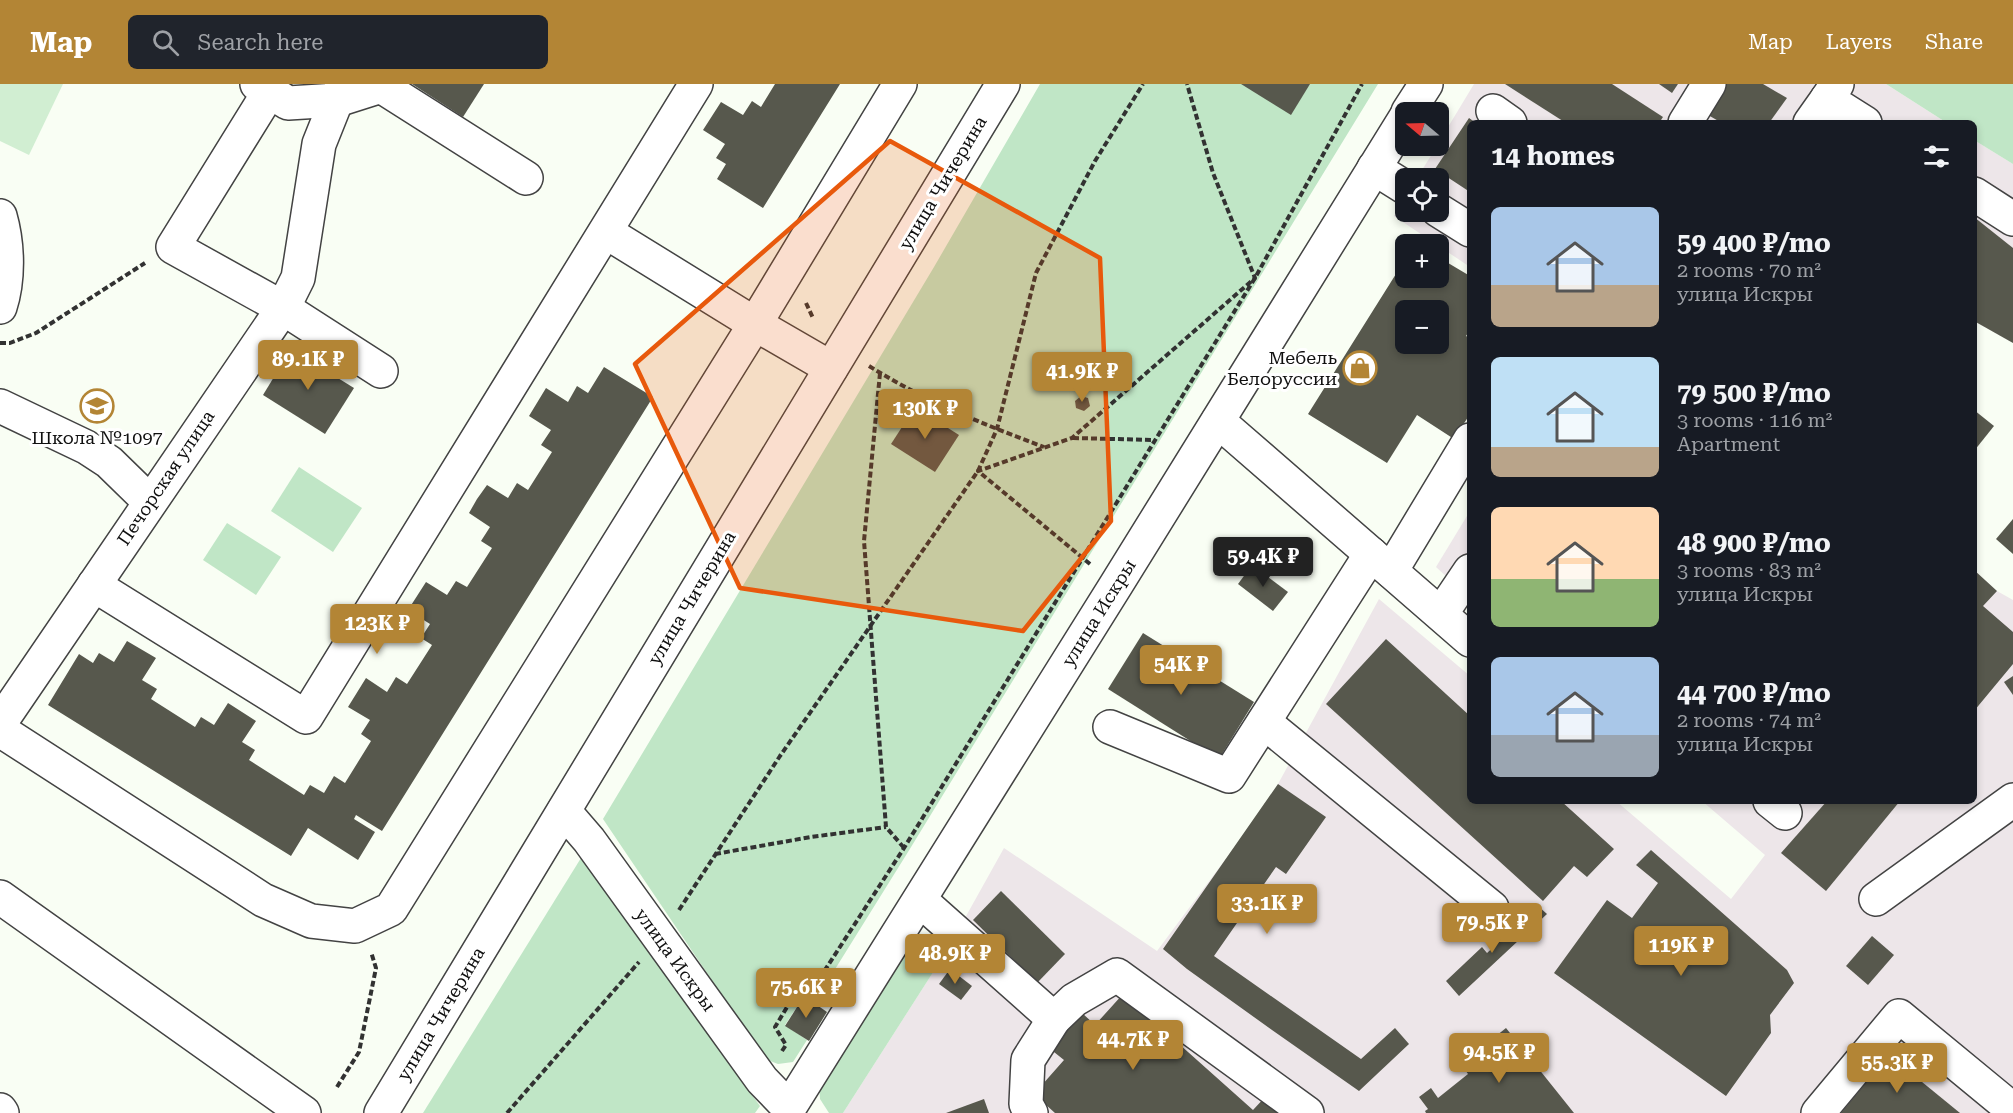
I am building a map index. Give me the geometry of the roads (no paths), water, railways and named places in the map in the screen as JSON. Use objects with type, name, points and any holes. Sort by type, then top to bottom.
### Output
[{"type":"street","points":[[94,585],[306,717],[696,84]]},
{"type":"street","points":[[0,730],[263,900],[311,921],[355,926],[391,909],[755,324],[900,84]]},
{"type":"street","name":"улица Чичерина","points":[[381,1113],[1003,84]]},
{"type":"street","points":[[1414,102],[1426,84]]},
{"type":"street","points":[[1687,120],[1709,84]]},
{"type":"street","points":[[381,371],[283,308],[173,247],[263,88],[288,103],[381,86],[526,178]]},
{"type":"street","name":"Печорская улица","points":[[0,723],[283,308],[298,278],[319,144],[340,92]]},
{"type":"street","points":[[1825,102],[1859,120]]},
{"type":"street","name":"улица Искры","points":[[564,811],[589,840],[762,1080],[790,1111],[1395,135]]},
{"type":"street","points":[[1374,168],[1395,181]]},
{"type":"street","points":[[1977,196],[2013,219]]},
{"type":"street","points":[[0,216],[6,237],[5,292],[0,307]]},
{"type":"street","points":[[1449,217],[1467,228]]},
{"type":"street","points":[[606,232],[831,368]]},
{"type":"street","points":[[0,406],[57,432],[109,462],[150,502]]},
{"type":"street","points":[[1218,421],[1467,637]]},
{"type":"street","points":[[1110,727],[1229,776],[1264,722],[1467,444]]},
{"type":"street","points":[[1441,614],[1467,575]]},
{"type":"street","points":[[1264,722],[1492,908]]},
{"type":"street","points":[[1876,899],[2013,801]]},
{"type":"street","points":[[927,888],[1054,1019]]},
{"type":"street","points":[[0,897],[304,1113]]},
{"type":"street","points":[[1031,1113],[1026,1104],[1028,1060],[1054,1019],[1074,1000],[1118,975],[1307,1113]]},
{"type":"street","points":[[1818,1113],[1899,1016],[2013,1110]]},
{"type":"place","name":"Мебель Белоруссии","points":[[1360,368]]},
{"type":"place","name":"Школа №1097","points":[[97,406]]}]
